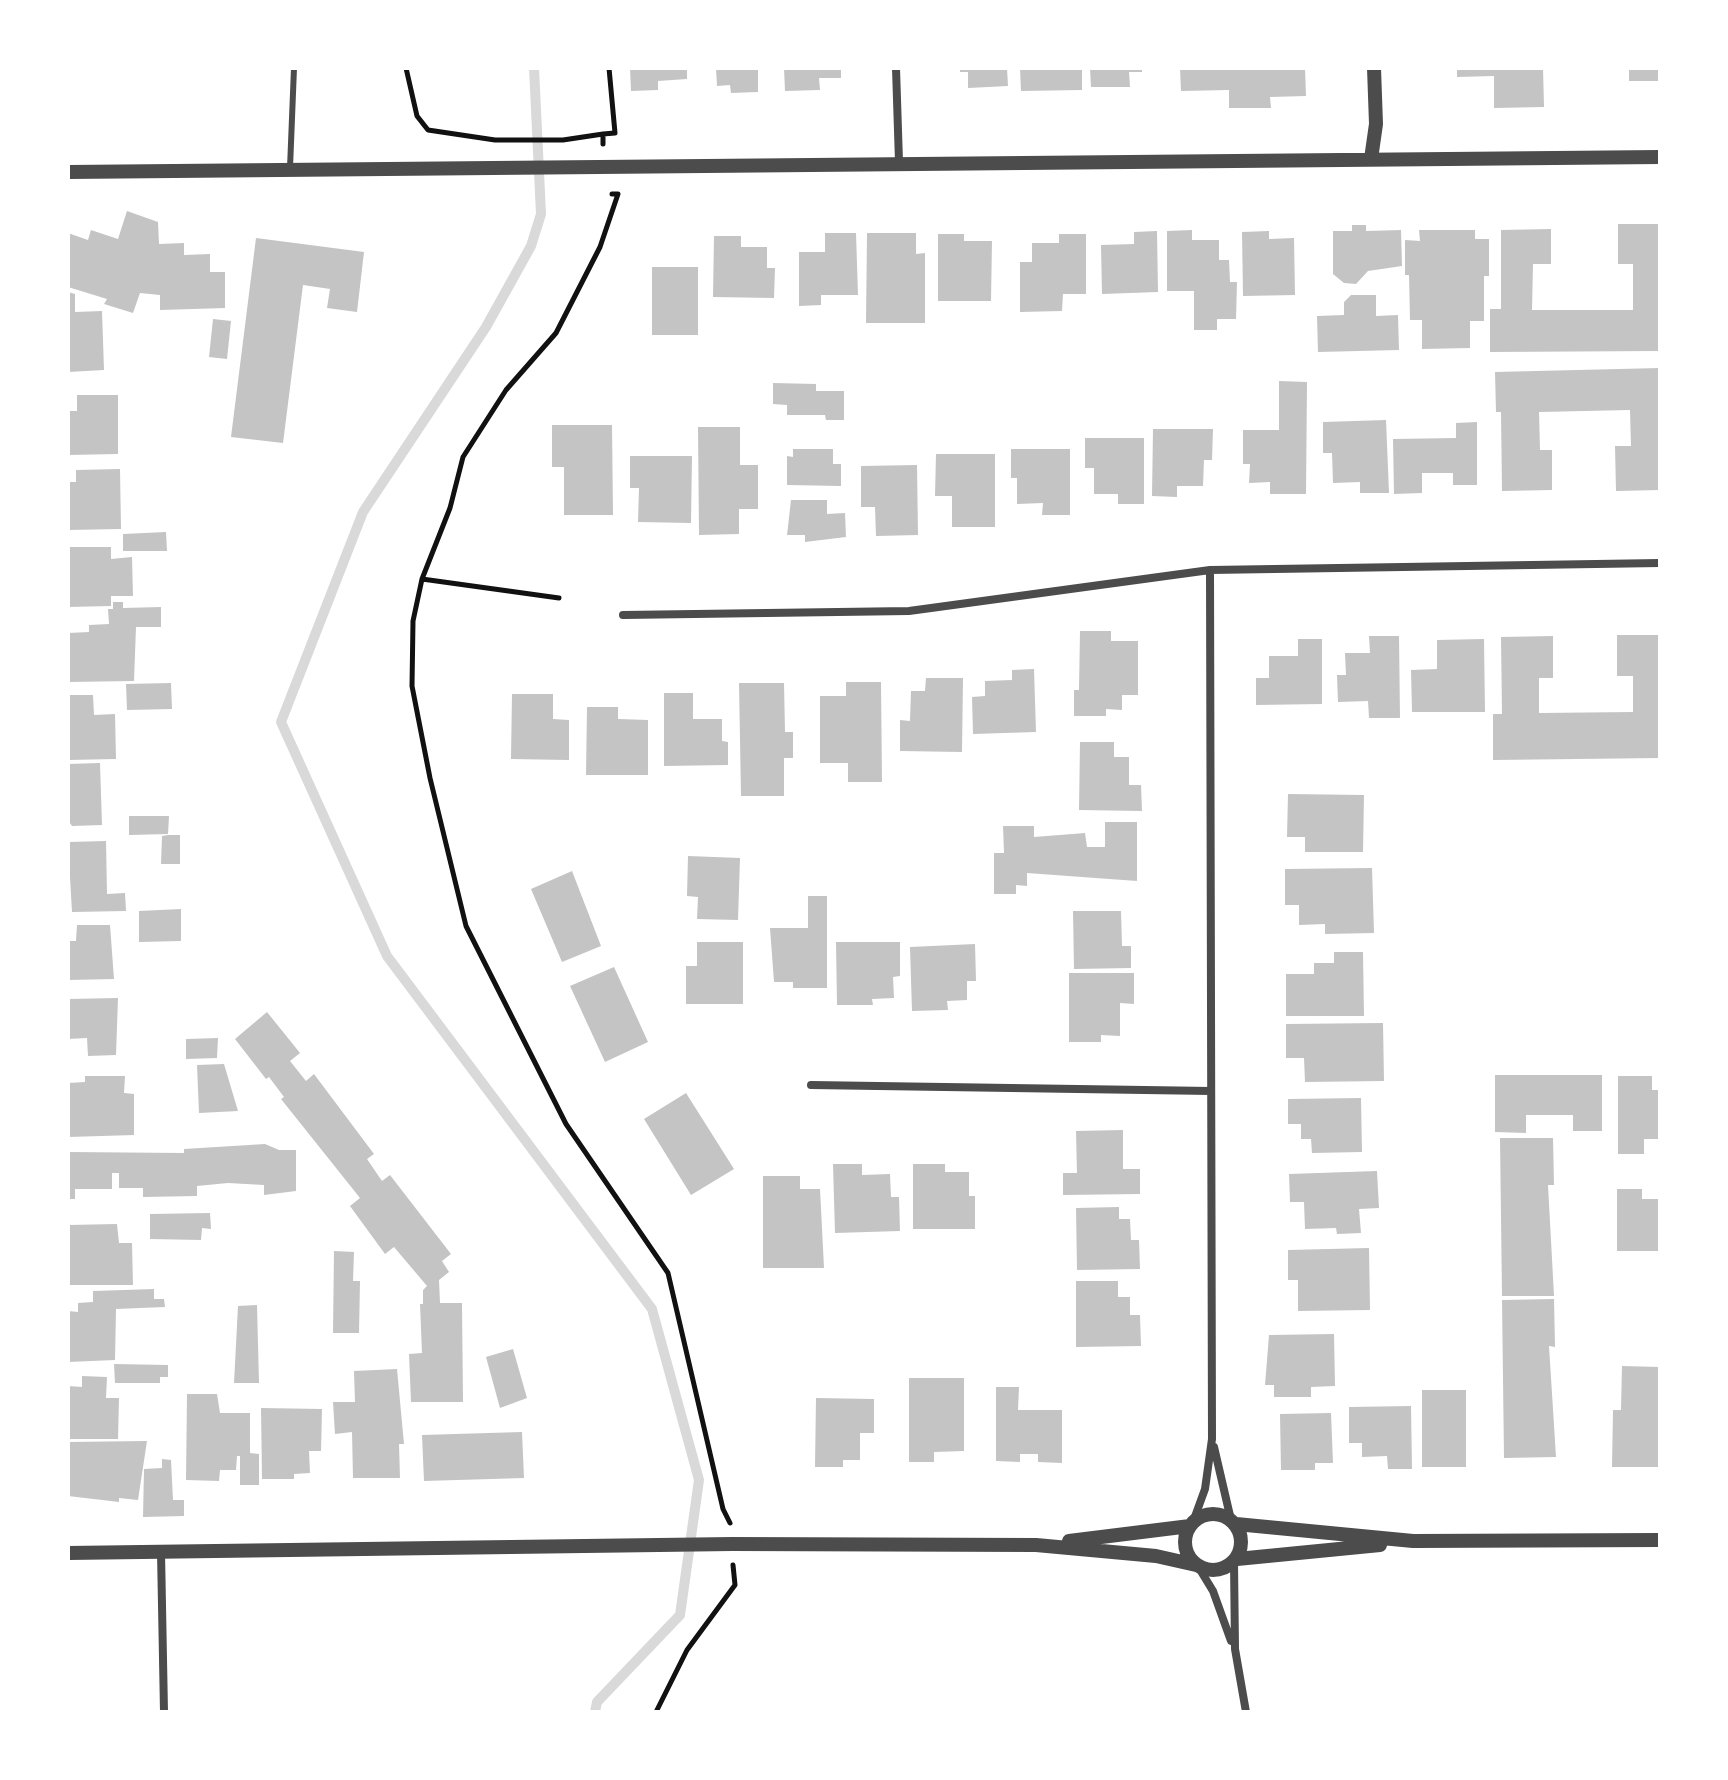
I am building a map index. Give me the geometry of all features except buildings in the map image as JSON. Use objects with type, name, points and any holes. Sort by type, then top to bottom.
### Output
[{"type":"street","points":[[896,68],[899,162]]},
{"type":"street","points":[[1371,159],[1376,124],[1374,68]]},
{"type":"street","points":[[68,172],[1660,157]]},
{"type":"street","points":[[623,615],[909,611],[1210,570],[1660,563]]},
{"type":"street","points":[[1210,570],[1212,1439],[1205,1489],[1191,1524],[1186,1551],[1213,1591],[1235,1649]]},
{"type":"street","points":[[811,1085],[1211,1091]]},
{"type":"street","points":[[1212,1439],[1242,1541],[1235,1560],[1235,1649],[1246,1712]]},
{"type":"street","points":[[1036,1545],[1191,1524],[1216,1514],[1234,1522],[1413,1541]]},
{"type":"street","points":[[68,1553],[732,1544],[1036,1545],[1156,1556],[1217,1571],[1235,1560],[1413,1541],[1660,1540]]},
{"type":"street","points":[[161,1552],[164,1712]]},
{"type":"lane","points":[[290,170],[294,68]]},
{"type":"path","points":[[406,68],[417,116],[428,130],[495,140],[615,133],[609,68]]},
{"type":"path","points":[[603,134],[603,193],[618,194],[600,247],[556,333],[506,390],[463,457],[450,508],[422,579],[413,621],[412,686],[430,778],[466,926],[566,1124],[668,1273],[723,1509],[729,1516],[735,1585],[687,1650],[656,1712]]},
{"type":"path","points":[[422,579],[559,598]]},
{"type":"waterway","points":[[534,68],[541,214],[531,246],[486,327],[363,512],[281,722],[387,956],[652,1309],[699,1480],[680,1615],[597,1702],[595,1712]]}]
